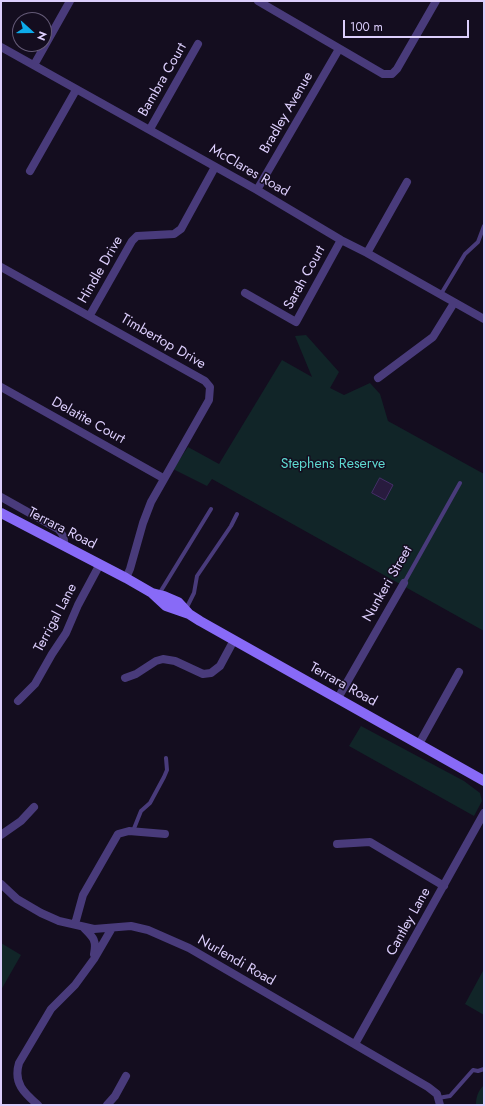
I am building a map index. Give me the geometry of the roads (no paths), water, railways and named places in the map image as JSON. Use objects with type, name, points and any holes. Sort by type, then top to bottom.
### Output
[{"type":"main road","name":"Terrara Road","points":[[1,513],[126,578],[156,595],[166,606],[186,612],[484,781]]},
{"type":"street","points":[[34,64],[70,1]]},
{"type":"street","points":[[258,1],[383,74],[392,74],[397,69],[436,1]]},
{"type":"street","name":"Bambra Court","points":[[150,129],[198,44]]},
{"type":"street","name":"McClares Road","points":[[1,47],[34,64],[76,90],[150,129],[341,240],[484,319]]},
{"type":"street","name":"Bradley Avenue","points":[[257,190],[339,48]]},
{"type":"street","points":[[30,171],[76,90]]},
{"type":"street","name":"Hindle Drive","points":[[90,315],[132,240],[137,236],[174,234],[181,229],[215,166]]},
{"type":"street","points":[[367,253],[407,182]]},
{"type":"street","name":"Sarah Court","points":[[245,293],[296,322],[341,240]]},
{"type":"street","name":"Timbertop Drive","points":[[1,266],[205,381],[210,387],[209,400],[150,502],[126,578]]},
{"type":"street","points":[[378,378],[434,337],[454,303]]},
{"type":"street","name":"Delatite Court","points":[[1,387],[163,478]]},
{"type":"street","points":[[1,497],[62,532],[64,537],[64,545]]},
{"type":"street","name":"Terrigal Lane","points":[[18,701],[35,684],[66,633],[78,605],[100,564]]},
{"type":"street","name":"Nunkeri Street","points":[[338,698],[404,583]]},
{"type":"street","points":[[125,678],[136,674],[156,661],[164,659],[175,660],[203,674],[211,673],[220,666],[234,640]]},
{"type":"street","points":[[420,744],[459,672]]},
{"type":"street","points":[[1,835],[21,821],[34,807]]},
{"type":"street","name":"Cantley Lane","points":[[355,1044],[484,813]]},
{"type":"street","points":[[94,959],[96,944],[90,934],[78,925],[83,895],[112,843],[118,834],[129,831],[165,834]]},
{"type":"street","points":[[337,844],[370,842],[444,886]]},
{"type":"street","name":"Nurlendi Road","points":[[1,884],[17,899],[41,913],[59,921],[94,929],[131,926],[148,930],[189,948],[428,1087],[437,1094],[439,1101]]},
{"type":"street","points":[[38,1105],[24,1092],[17,1078],[19,1063],[51,1009],[75,985],[94,959],[112,928]]},
{"type":"street","points":[[107,1105],[115,1096],[126,1076]]},
{"type":"lane","points":[[440,295],[465,254],[478,242],[484,226]]},
{"type":"lane","name":"Nunkeri Street","points":[[404,583],[460,483]]},
{"type":"lane","points":[[156,595],[211,509]]},
{"type":"lane","points":[[186,612],[194,593],[197,576],[238,514]]},
{"type":"lane","points":[[133,831],[141,811],[150,803],[164,778],[167,770],[166,758]]},
{"type":"lane","points":[[439,1101],[450,1096],[473,1070],[478,1071],[484,1069]]},
{"type":"park label","name":"Stephens Reserve","points":[[333,465]]}]
